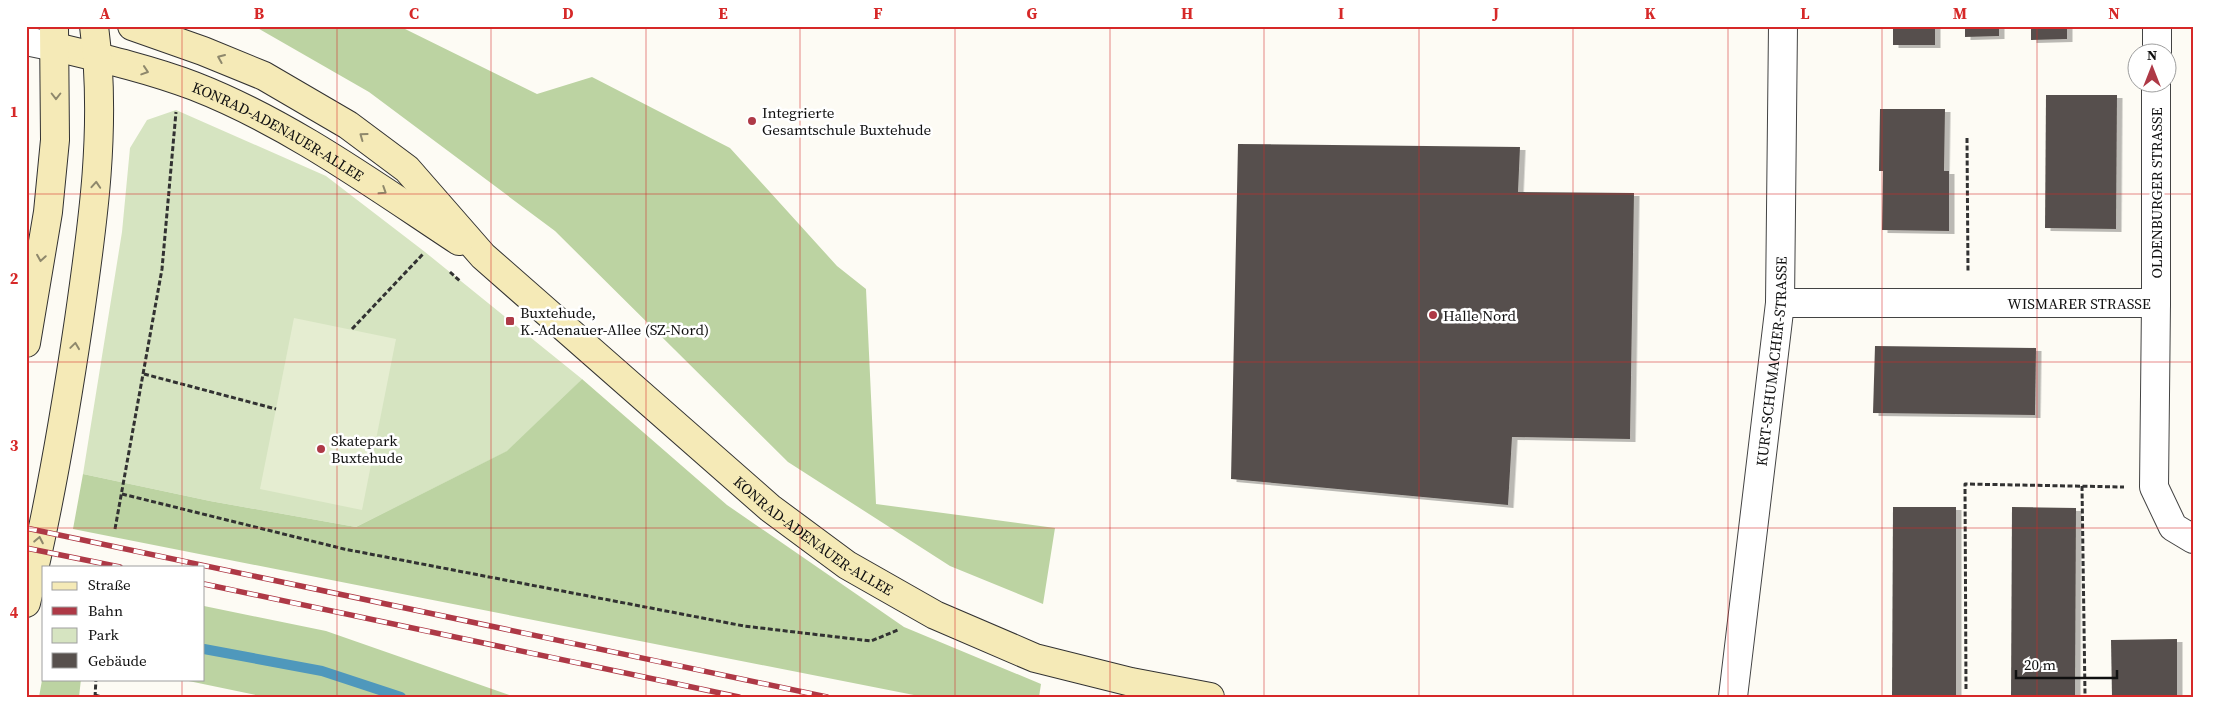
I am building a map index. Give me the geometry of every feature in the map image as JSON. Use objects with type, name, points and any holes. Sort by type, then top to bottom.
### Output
[{"type":"street","points":[[26,603],[68,394],[94,215],[100,128],[98,58],[94,26]]},
{"type":"street","name":"KONRAD-ADENAUER-ALLEE","points":[[132,26],[203,51],[264,76],[348,125],[407,169],[483,256],[770,508],[847,565],[935,614],[1035,658],[1131,682],[1210,697]]},
{"type":"street","name":"KURT-SCHUMACHER-STRASSE","points":[[1733,697],[1780,303],[1783,26]]},
{"type":"street","points":[[2156,42],[2157,26]]},
{"type":"street","points":[[26,41],[54,37],[55,140],[48,212],[26,343]]},
{"type":"street","name":"KONRAD-ADENAUER-ALLEE","points":[[54,37],[98,58],[193,86],[251,112],[295,135],[483,256]]},
{"type":"street","name":"OLDENBURGER STRASSE","points":[[2156,92],[2156,303]]},
{"type":"street","name":"WISMARER STRASSE","points":[[1780,303],[2156,303],[2154,487],[2173,527],[2193,539]]},
{"type":"path","points":[[115,529],[162,269],[176,110]]},
{"type":"path","points":[[1967,138],[1968,303]]},
{"type":"path","points":[[352,329],[425,252]]},
{"type":"path","points":[[144,374],[276,409]]},
{"type":"path","points":[[1966,689],[1965,484],[2154,487]]},
{"type":"path","points":[[2082,486],[2085,695]]},
{"type":"path","points":[[122,494],[344,549],[744,626],[871,642],[935,614]]},
{"type":"path","points":[[96,680],[95,696],[102,697]]},
{"type":"green space","points":[[254,26],[399,26],[537,94],[592,77],[730,148],[837,266],[866,289],[876,504],[1055,528],[1043,604],[950,566],[788,462],[555,231],[369,92]]},
{"type":"green space","points":[[176,110],[326,176],[425,252],[582,379],[508,451],[356,527],[210,501],[83,474],[122,232],[130,148],[147,120]]},
{"type":"green space","name":"Skatepark Buxtehude","points":[[294,318],[396,339],[362,510],[260,489]]},
{"type":"green space","points":[[582,379],[727,505],[904,627],[1041,684],[1039,697],[924,697],[73,529],[83,474],[210,501],[356,527],[507,451]]},
{"type":"green space","points":[[205,606],[326,631],[515,697],[265,697],[184,680],[205,680]]},
{"type":"green space","points":[[42,680],[81,680],[79,697],[39,697]]},
{"type":"building","points":[[1893,26],[1935,26],[1935,45],[1893,45]]},
{"type":"building","points":[[1965,26],[1999,26],[1999,36],[1965,37]]},
{"type":"building","points":[[2031,26],[2067,26],[2067,39],[2031,40]]},
{"type":"building","points":[[2046,95],[2117,95],[2116,229],[2045,228]]},
{"type":"building","points":[[1880,109],[1945,109],[1944,171],[1949,171],[1949,231],[1882,230],[1883,171],[1879,171]]},
{"type":"building","name":"Halle Nord","points":[[1238,144],[1520,147],[1518,192],[1634,193],[1630,439],[1512,437],[1508,505],[1231,479]]},
{"type":"building","points":[[1875,346],[2036,348],[2035,415],[1873,413]]},
{"type":"building","points":[[1893,507],[1956,507],[1956,697],[1892,697]]},
{"type":"building","points":[[2012,507],[2076,508],[2075,697],[2011,697]]},
{"type":"building","points":[[2177,639],[2177,697],[2112,697],[2111,640]]},
{"type":"waterway","points":[[205,649],[322,671],[401,697]]},
{"type":"railway","points":[[26,528],[827,697]]},
{"type":"railway","points":[[26,548],[115,566]]},
{"type":"railway","points":[[205,584],[739,697]]},
{"type":"place","name":"Integrierte Gesamtschule Buxtehude","points":[[752,121]]},
{"type":"place","name":"Halle Nord","points":[[1433,315]]},
{"type":"place","name":"Buxtehude, K.-Adenauer-Allee (SZ-Nord)","points":[[510,321]]},
{"type":"place","name":"Skatepark Buxtehude","points":[[321,449]]}]
